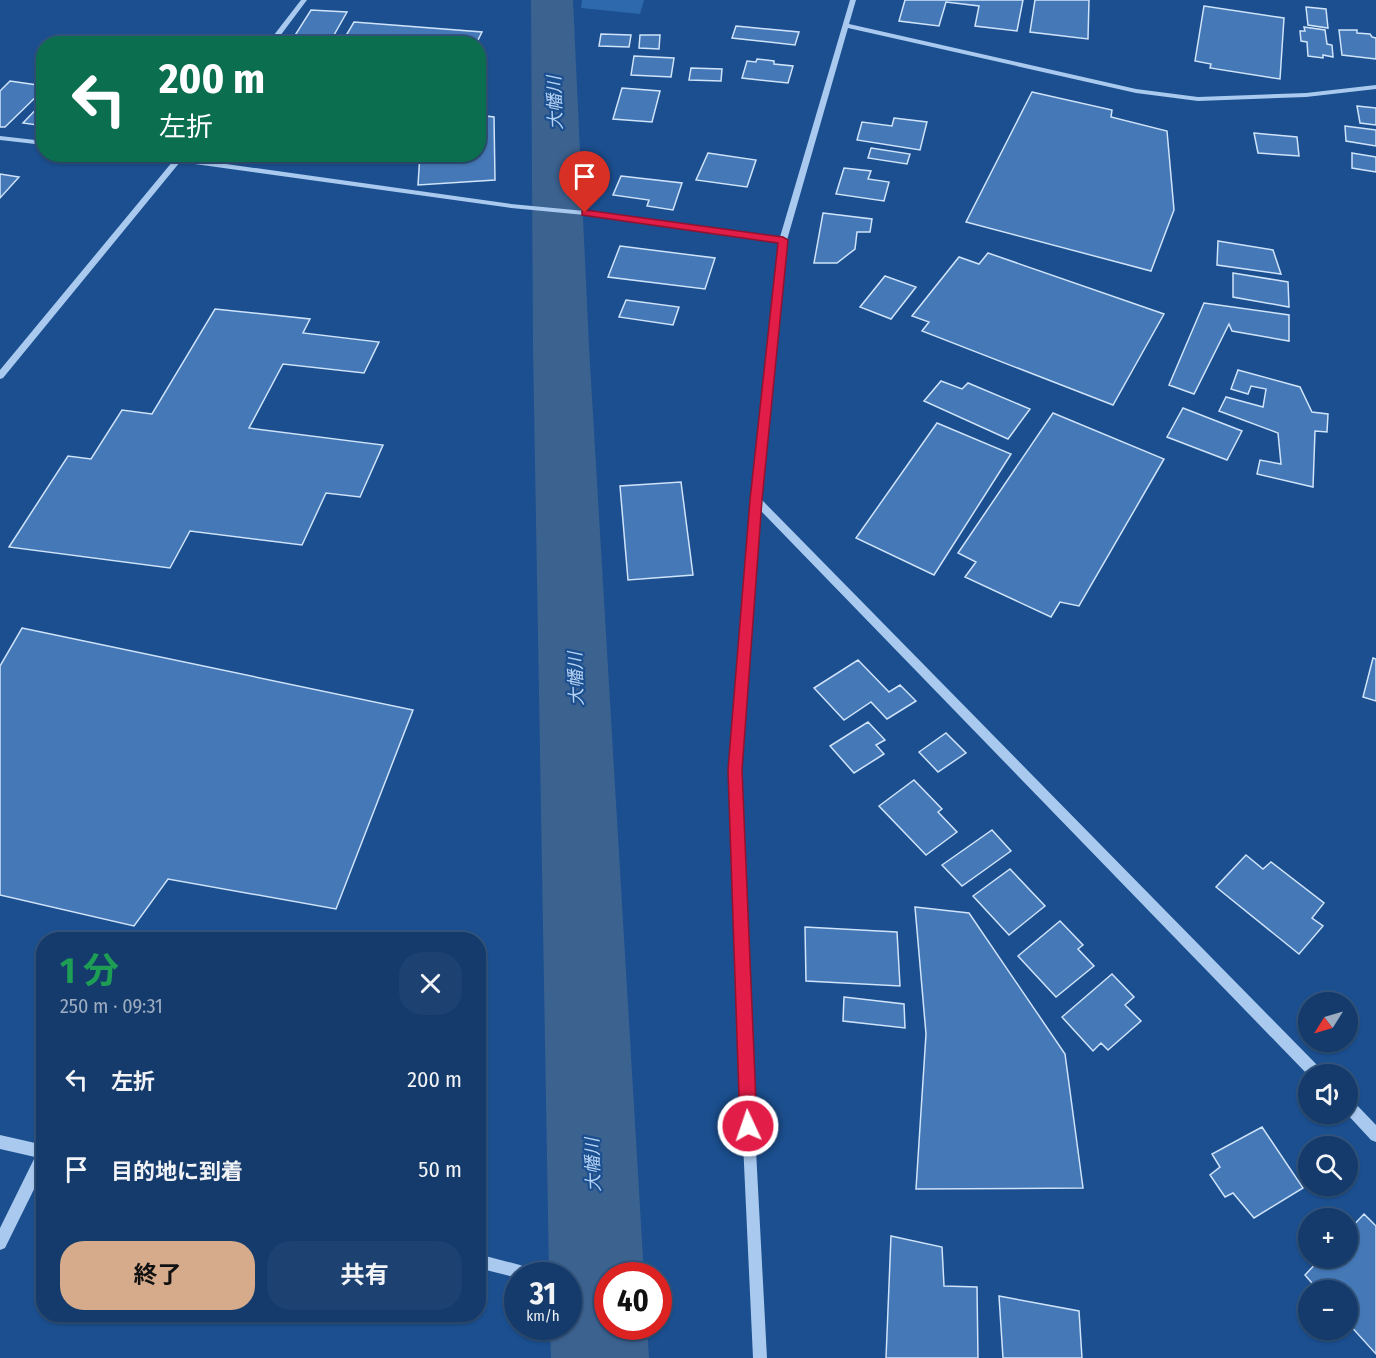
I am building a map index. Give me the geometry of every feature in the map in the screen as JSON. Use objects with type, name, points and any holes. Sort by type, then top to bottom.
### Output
[{"type":"street","points":[[276,36],[304,0]]},
{"type":"street","points":[[760,1358],[745,1056],[735,770],[756,500],[783,240],[853,0]]},
{"type":"street","points":[[845,25],[1136,91],[1197,99],[1306,94],[1376,87]]},
{"type":"street","points":[[0,138],[36,142]]},
{"type":"street","points":[[0,376],[177,162]]},
{"type":"street","points":[[215,162],[511,206],[585,213],[783,240]]},
{"type":"street","points":[[756,500],[1306,1064]]},
{"type":"street","points":[[1358,1117],[1376,1135]]},
{"type":"street","points":[[0,1142],[36,1151]]},
{"type":"street","points":[[0,1243],[36,1169]]},
{"type":"street","points":[[486,1263],[504,1268]]},
{"type":"shaded area","points":[[582,0],[644,0],[640,14],[581,8]]},
{"type":"building","points":[[905,0],[1023,0],[1017,31],[975,26],[979,6],[946,2],[939,26],[899,21]]},
{"type":"building","points":[[1035,0],[1089,0],[1088,39],[1030,32]]},
{"type":"building","points":[[1204,6],[1284,18],[1280,79],[1210,68],[1211,64],[1195,61]]},
{"type":"building","points":[[1306,7],[1326,9],[1328,28],[1308,25]]},
{"type":"building","points":[[311,10],[347,12],[333,36],[295,36]]},
{"type":"building","points":[[354,22],[482,32],[480,36],[346,36]]},
{"type":"building","points":[[736,26],[799,32],[795,45],[732,38]]},
{"type":"building","points":[[1304,27],[1325,30],[1327,44],[1332,45],[1333,57],[1308,56],[1307,42],[1301,41],[1300,31],[1305,31]]},
{"type":"building","points":[[1339,30],[1357,30],[1357,33],[1370,34],[1376,38],[1376,59],[1342,55]]},
{"type":"building","points":[[601,34],[631,35],[629,47],[599,46]]},
{"type":"building","points":[[640,35],[660,35],[659,49],[639,48]]},
{"type":"building","points":[[634,56],[674,58],[671,77],[631,75]]},
{"type":"building","points":[[757,59],[793,66],[788,83],[742,78],[747,61],[756,62]]},
{"type":"building","points":[[691,68],[722,69],[721,81],[689,80]]},
{"type":"building","points":[[10,81],[36,85],[36,97],[5,127],[0,127],[0,91]]},
{"type":"building","points":[[622,88],[660,91],[652,122],[613,119]]},
{"type":"building","points":[[1032,92],[1112,110],[1111,117],[1167,131],[1174,210],[1151,271],[966,222]]},
{"type":"building","points":[[1357,106],[1376,108],[1376,125],[1360,123]]},
{"type":"building","points":[[36,109],[36,125],[23,123]]},
{"type":"building","points":[[486,116],[494,117],[495,180],[418,185],[419,162],[486,162]]},
{"type":"building","points":[[894,118],[927,122],[920,150],[857,140],[862,122],[892,126]]},
{"type":"building","points":[[1345,126],[1376,130],[1376,146],[1346,141]]},
{"type":"building","points":[[1254,133],[1297,137],[1299,156],[1258,153]]},
{"type":"building","points":[[871,148],[910,154],[907,164],[868,158]]},
{"type":"building","points":[[708,153],[756,160],[747,187],[696,180]]},
{"type":"building","points":[[1352,153],[1376,157],[1376,172],[1352,168]]},
{"type":"building","points":[[844,168],[871,171],[868,179],[889,182],[884,201],[836,194]]},
{"type":"building","points":[[0,174],[19,177],[0,198]]},
{"type":"building","points":[[621,176],[682,183],[673,210],[647,206],[649,200],[613,195]]},
{"type":"building","points":[[823,213],[872,219],[870,232],[857,232],[855,249],[837,263],[814,263]]},
{"type":"building","points":[[1218,241],[1273,250],[1281,274],[1217,265]]},
{"type":"building","points":[[620,246],[715,258],[705,289],[608,277]]},
{"type":"building","points":[[988,253],[1164,314],[1113,405],[922,331],[929,322],[912,316],[959,257],[979,264]]},
{"type":"building","points":[[1233,273],[1288,282],[1289,307],[1233,297]]},
{"type":"building","points":[[885,276],[916,287],[891,319],[860,307]]},
{"type":"building","points":[[626,300],[679,307],[673,325],[619,317]]},
{"type":"building","points":[[1204,303],[1289,315],[1289,341],[1232,331],[1229,324],[1194,394],[1169,385]]},
{"type":"building","points":[[215,309],[310,319],[303,333],[379,342],[364,373],[283,364],[249,428],[383,445],[360,497],[326,493],[302,545],[190,531],[170,568],[9,547],[68,456],[91,459],[122,410],[152,414]]},
{"type":"building","points":[[1238,370],[1300,387],[1312,412],[1328,414],[1327,432],[1315,431],[1313,487],[1257,474],[1260,460],[1281,464],[1278,433],[1219,411],[1226,397],[1263,407],[1266,389],[1251,386],[1248,394],[1231,389]]},
{"type":"building","points":[[941,381],[962,389],[968,383],[1030,409],[1008,439],[924,401]]},
{"type":"building","points":[[1183,408],[1242,431],[1227,460],[1167,437]]},
{"type":"building","points":[[1053,413],[1164,459],[1079,606],[1060,602],[1051,617],[965,577],[976,562],[958,553]]},
{"type":"building","points":[[937,423],[1011,454],[934,575],[856,538]]},
{"type":"building","points":[[681,482],[693,575],[628,580],[620,486]]},
{"type":"building","points":[[22,628],[413,710],[336,909],[168,879],[134,926],[0,895],[0,666]]},
{"type":"building","points":[[1373,658],[1376,659],[1376,701],[1363,697]]},
{"type":"building","points":[[858,660],[889,692],[900,685],[916,701],[887,719],[871,702],[844,720],[814,688]]},
{"type":"building","points":[[868,722],[885,740],[876,745],[884,754],[854,773],[830,746]]},
{"type":"building","points":[[946,733],[966,753],[938,772],[919,752]]},
{"type":"building","points":[[914,780],[942,809],[938,812],[957,832],[926,855],[879,806]]},
{"type":"building","points":[[992,830],[1011,851],[962,886],[942,865]]},
{"type":"building","points":[[1246,855],[1263,869],[1271,862],[1324,903],[1312,918],[1323,926],[1299,954],[1216,887]]},
{"type":"building","points":[[1010,869],[1045,906],[1009,935],[973,896]]},
{"type":"building","points":[[915,907],[969,913],[1065,1054],[1083,1188],[916,1189],[926,1034]]},
{"type":"building","points":[[1060,921],[1083,945],[1078,949],[1094,966],[1056,997],[1018,956]]},
{"type":"building","points":[[805,927],[897,932],[900,986],[806,981]]},
{"type":"building","points":[[1112,974],[1134,997],[1125,1005],[1141,1021],[1108,1050],[1101,1043],[1093,1051],[1062,1017]]},
{"type":"building","points":[[844,997],[904,1004],[905,1028],[843,1021]]},
{"type":"building","points":[[1262,1127],[1298,1181],[1298,1191],[1254,1218],[1233,1193],[1225,1197],[1210,1175],[1220,1167],[1212,1154]]},
{"type":"building","points":[[1364,1214],[1376,1226],[1376,1354],[1358,1334],[1358,1280],[1309,1280],[1305,1275],[1312,1268],[1358,1268],[1358,1220]]},
{"type":"building","points":[[891,1236],[942,1247],[944,1286],[977,1287],[978,1358],[886,1358]]},
{"type":"building","points":[[999,1296],[1079,1311],[1082,1358],[1003,1358]]},
{"type":"waterway","name":"大幡川","points":[[552,0],[561,347],[600,1358]]},
{"type":"route","points":[[585,213],[783,240],[756,500],[735,770],[748,1126]]}]
